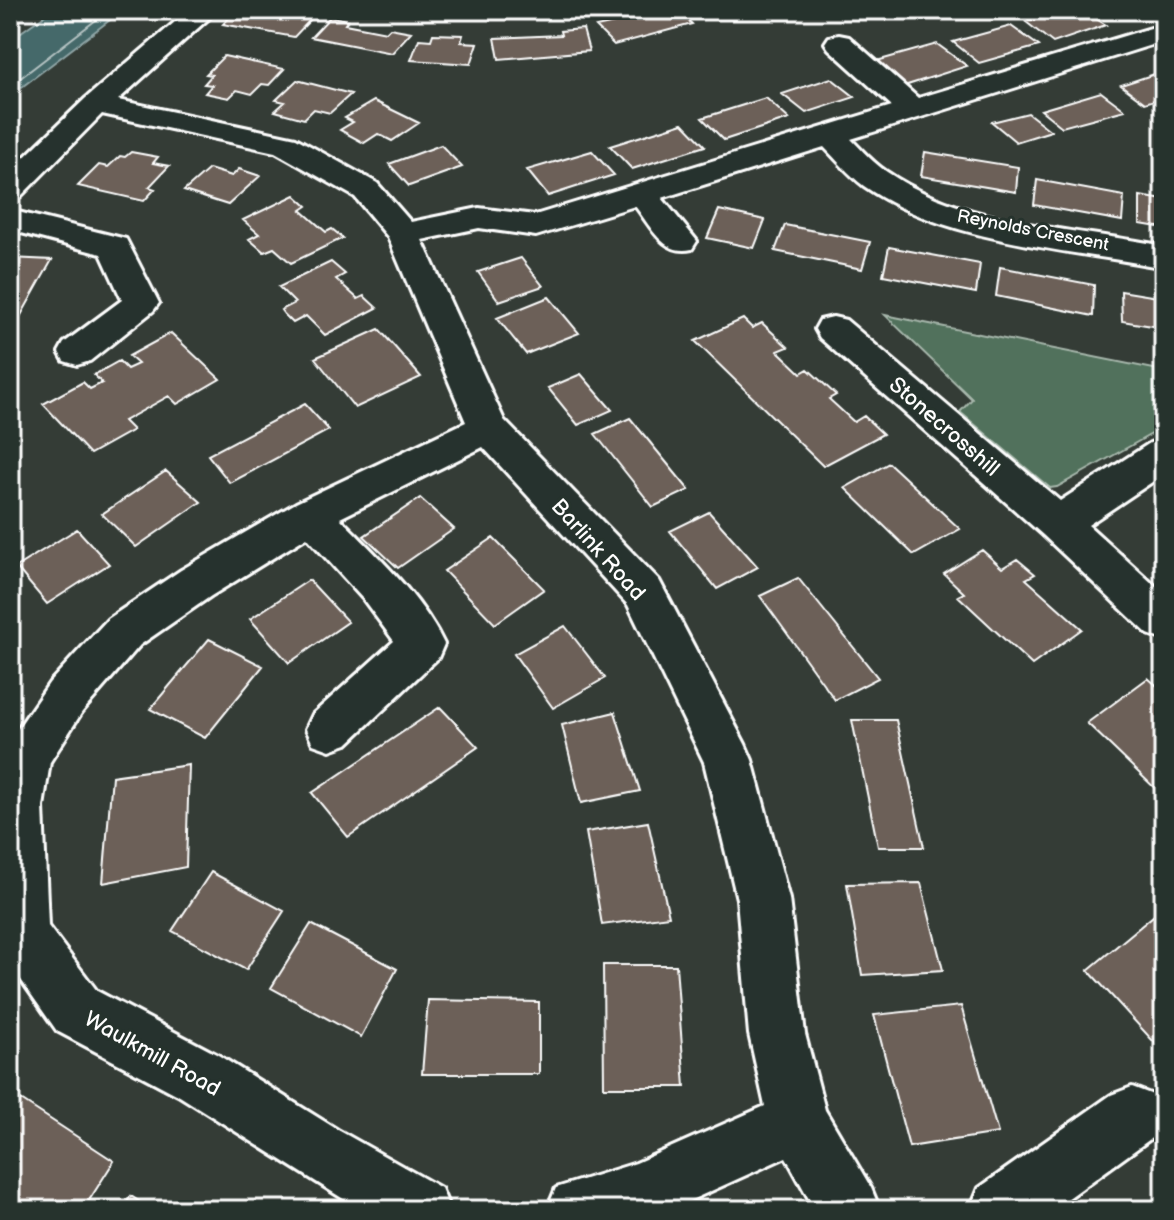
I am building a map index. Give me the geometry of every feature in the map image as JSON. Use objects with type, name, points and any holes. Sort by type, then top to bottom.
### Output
[{"type":"street","points":[[10,189],[96,104],[205,10]]},
{"type":"street","points":[[403,234],[479,218],[536,226],[1164,32]]},
{"type":"street","points":[[839,43],[912,109]]},
{"type":"street","name":"Barlink Road","points":[[96,104],[285,145],[366,190],[403,234],[488,428],[644,593],[728,760],[763,899],[777,1034],[798,1121],[849,1210]]},
{"type":"street","name":"Reynolds Crescent","points":[[831,136],[874,178],[915,202],[983,224],[1164,257]]},
{"type":"street","points":[[643,195],[680,241]]},
{"type":"street","points":[[10,220],[114,247],[141,303],[77,352]]},
{"type":"street","name":"Stonecrosshill","points":[[833,329],[1058,523],[1164,621]]},
{"type":"street","name":"Waulkmill Road","points":[[419,1210],[317,1151],[198,1075],[77,1011],[22,935],[14,808],[27,756],[66,697],[124,632],[196,583],[311,514],[488,428]]},
{"type":"street","points":[[1058,523],[1164,454]]},
{"type":"street","points":[[311,514],[378,586],[422,644],[330,729]]},
{"type":"street","points":[[1001,1210],[1132,1116]]},
{"type":"street","points":[[578,1210],[642,1201],[798,1121]]},
{"type":"green space","points":[[885,315],[1164,371],[1164,427],[1057,487],[1050,488],[960,412],[972,399]]},
{"type":"water","points":[[52,10],[123,10],[10,96],[10,40]]},
{"type":"building","points":[[237,10],[304,10],[298,17],[311,19],[294,37],[223,24]]},
{"type":"building","points":[[654,10],[677,10],[692,24],[614,45],[596,27],[656,14]]},
{"type":"building","points":[[1066,10],[1082,10],[1106,25],[1053,43],[1026,22]]},
{"type":"building","points":[[330,17],[348,20],[345,24],[386,32],[390,28],[411,32],[392,53],[311,37]]},
{"type":"building","points":[[1011,26],[1039,46],[979,63],[953,42]]},
{"type":"building","points":[[583,29],[589,51],[499,59],[495,38],[561,35],[560,31]]},
{"type":"building","points":[[433,34],[463,35],[461,42],[478,43],[471,64],[411,60],[419,39],[431,40]]},
{"type":"building","points":[[937,44],[967,66],[901,87],[873,62]]},
{"type":"building","points":[[224,56],[284,69],[269,85],[262,84],[252,94],[237,90],[229,98],[205,93],[212,85],[204,84],[212,75],[206,74]]},
{"type":"building","points":[[1164,71],[1164,97],[1145,103],[1121,85]]},
{"type":"building","points":[[831,78],[855,97],[806,113],[782,94]]},
{"type":"building","points":[[297,80],[351,94],[330,113],[314,109],[304,119],[275,111],[285,102],[276,100]]},
{"type":"building","points":[[1101,92],[1125,110],[1062,127],[1041,110]]},
{"type":"building","points":[[766,98],[789,119],[724,140],[702,118]]},
{"type":"building","points":[[374,101],[419,123],[392,141],[378,134],[364,143],[340,130],[353,122],[345,118]]},
{"type":"building","points":[[1028,113],[1051,131],[1016,142],[992,122]]},
{"type":"building","points":[[683,123],[705,146],[632,169],[610,146]]},
{"type":"building","points":[[441,145],[462,167],[409,186],[389,164]]},
{"type":"building","points":[[592,151],[614,175],[548,196],[527,170]]},
{"type":"building","points":[[131,152],[158,157],[153,163],[169,166],[149,187],[155,189],[144,201],[78,186],[99,165],[108,167],[120,156],[125,157]]},
{"type":"building","points":[[925,152],[1018,167],[1016,192],[921,176]]},
{"type":"building","points":[[209,169],[232,176],[239,169],[260,176],[228,205],[184,191]]},
{"type":"building","points":[[1037,180],[1124,196],[1122,221],[1034,205]]},
{"type":"building","points":[[295,195],[307,206],[301,210],[326,232],[332,229],[343,238],[291,263],[274,248],[264,252],[249,239],[259,234],[243,220]]},
{"type":"building","points":[[1140,196],[1164,200],[1164,228],[1140,224]]},
{"type":"building","points":[[719,210],[765,220],[754,248],[707,238]]},
{"type":"building","points":[[785,225],[870,242],[862,269],[775,251]]},
{"type":"building","points":[[889,247],[980,264],[976,293],[883,275]]},
{"type":"building","points":[[10,258],[52,260],[10,335]]},
{"type":"building","points":[[521,258],[543,286],[499,301],[478,272]]},
{"type":"building","points":[[331,262],[345,274],[336,279],[358,299],[364,296],[377,308],[325,335],[306,316],[293,323],[284,314],[281,310],[295,303],[279,287]]},
{"type":"building","points":[[1000,267],[1094,285],[1093,316],[996,296]]},
{"type":"building","points":[[1121,291],[1164,298],[1164,328],[1122,321]]},
{"type":"building","points":[[549,297],[579,333],[526,354],[497,318]]},
{"type":"building","points":[[743,319],[752,328],[762,323],[788,347],[778,351],[801,373],[808,369],[836,395],[829,399],[854,422],[864,416],[883,434],[823,466],[695,341]]},
{"type":"building","points":[[379,329],[421,377],[355,408],[315,358]]},
{"type":"building","points":[[171,333],[220,379],[177,404],[169,396],[124,421],[133,430],[90,454],[43,404],[83,382],[90,389],[102,383],[94,375],[119,361],[127,369],[138,364],[129,356]]},
{"type":"building","points":[[581,374],[612,410],[578,425],[548,388]]},
{"type":"building","points":[[305,404],[329,430],[230,483],[208,455]]},
{"type":"building","points":[[630,418],[689,490],[653,507],[595,434]]},
{"type":"building","points":[[889,463],[960,529],[914,555],[845,488]]},
{"type":"building","points":[[166,471],[201,502],[136,547],[102,514]]},
{"type":"building","points":[[420,498],[454,529],[398,568],[364,536]]},
{"type":"building","points":[[709,512],[758,567],[717,589],[670,531]]},
{"type":"building","points":[[77,529],[109,564],[47,604],[16,567]]},
{"type":"building","points":[[493,538],[544,589],[495,624],[444,571]]},
{"type":"building","points":[[982,550],[1002,568],[1017,559],[1035,574],[1026,579],[1082,629],[1032,665],[958,596],[964,593],[944,574]]},
{"type":"building","points":[[798,578],[878,678],[835,700],[760,596]]},
{"type":"building","points":[[309,580],[348,622],[289,663],[250,619]]},
{"type":"building","points":[[565,626],[605,678],[553,708],[514,654]]},
{"type":"building","points":[[209,639],[263,666],[205,738],[150,709]]},
{"type":"building","points":[[1148,678],[1164,692],[1164,797],[1087,723]]},
{"type":"building","points":[[440,707],[478,747],[348,837],[312,793]]},
{"type":"building","points":[[615,712],[640,791],[581,803],[562,725]]},
{"type":"building","points":[[852,720],[896,720],[924,847],[878,847]]},
{"type":"building","points":[[189,765],[186,867],[103,883],[112,776]]},
{"type":"building","points":[[648,822],[669,916],[602,925],[586,832]]},
{"type":"building","points":[[211,872],[284,911],[246,970],[172,931]]},
{"type":"building","points":[[921,883],[943,970],[862,975],[847,884]]},
{"type":"building","points":[[1164,907],[1164,1053],[1088,970]]},
{"type":"building","points":[[311,924],[397,969],[361,1037],[271,988]]},
{"type":"building","points":[[603,965],[676,965],[685,1087],[604,1087]]},
{"type":"building","points":[[428,1000],[539,1002],[539,1074],[422,1074]]},
{"type":"building","points":[[961,1006],[998,1133],[909,1147],[874,1015]]},
{"type":"building","points":[[21,1100],[114,1161],[83,1210],[16,1210],[10,1206],[10,1114]]},
{"type":"building","points":[[131,1196],[152,1210],[122,1210]]}]
